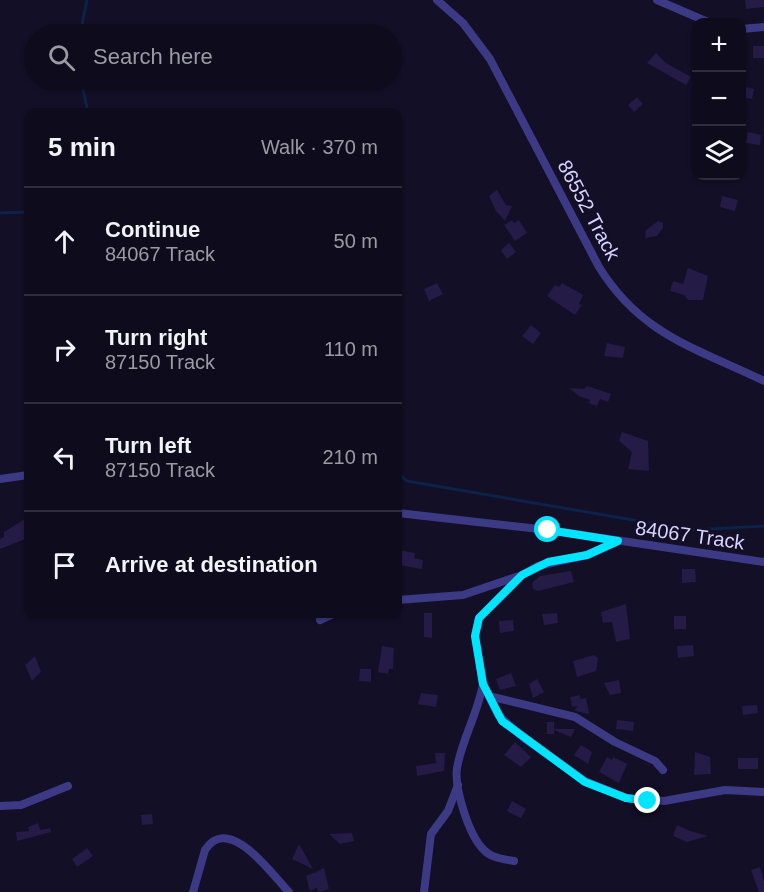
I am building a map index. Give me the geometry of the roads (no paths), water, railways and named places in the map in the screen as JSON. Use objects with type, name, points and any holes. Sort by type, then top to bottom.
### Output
[{"type":"street","name":"86552 Track","points":[[437,0],[463,23],[490,59],[599,267],[617,295],[628,307],[663,334],[764,381]]},
{"type":"street","points":[[657,0],[699,18]]},
{"type":"street","points":[[746,29],[764,27]]},
{"type":"street","points":[[0,479],[24,476]]},
{"type":"street","name":"84067 Track","points":[[402,513],[548,530],[764,562]]},
{"type":"street","points":[[402,600],[463,595],[522,575],[548,562],[587,555],[618,541]]},
{"type":"street","points":[[522,575],[486,608],[476,624],[475,636],[483,684],[498,715],[525,739],[585,782],[626,798],[664,801],[725,789],[764,792]]},
{"type":"street","points":[[320,620],[324,618]]},
{"type":"street","points":[[483,684],[479,706],[457,767],[458,785],[465,816],[482,849],[494,856],[514,861]]},
{"type":"street","points":[[489,696],[575,717],[615,742],[655,761],[663,770]]},
{"type":"street","points":[[424,892],[431,834],[448,811],[458,785]]},
{"type":"street","points":[[0,806],[21,805],[68,786]]},
{"type":"street","points":[[193,892],[205,850],[208,845],[221,839],[244,844],[289,892]]},
{"type":"waterway","points":[[82,24],[87,0]]},
{"type":"waterway","points":[[83,90],[87,108]]},
{"type":"waterway","points":[[0,213],[24,212]]},
{"type":"waterway","points":[[402,477],[407,481],[691,530],[764,526]]}]
